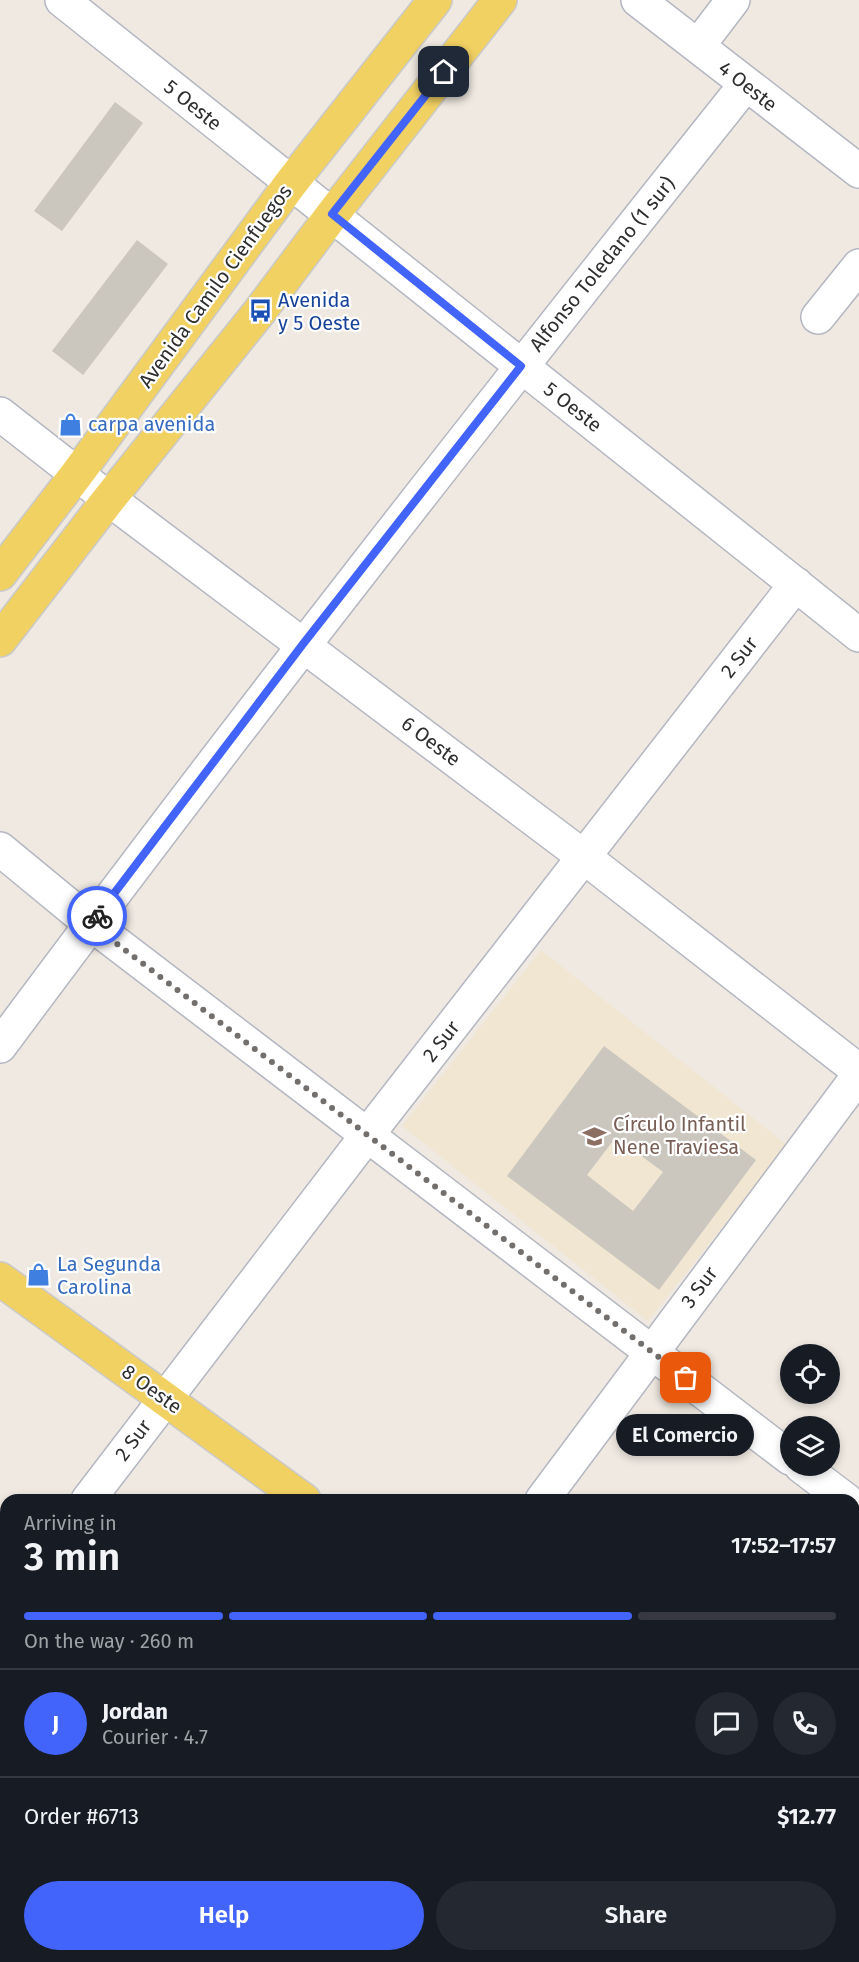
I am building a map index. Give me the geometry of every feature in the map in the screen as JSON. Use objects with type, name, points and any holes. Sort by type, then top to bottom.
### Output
[{"type":"main road","name":"Avenida Camilo Cienfuegos","points":[[0,574],[77,474],[291,183],[435,0]]},
{"type":"main road","points":[[0,640],[109,499],[260,311],[332,214],[500,0]]},
{"type":"main road","name":"8 Oeste","points":[[0,1279],[296,1494]]},
{"type":"street","name":"5 Oeste","points":[[62,0],[859,635]]},
{"type":"street","name":"4 Oeste","points":[[638,0],[859,171]]},
{"type":"street","points":[[698,46],[733,0]]},
{"type":"street","name":"Alfonso Toledano (1 sur)","points":[[0,1046],[303,644],[746,84]]},
{"type":"street","points":[[818,317],[859,266]]},
{"type":"street","name":"6 Oeste","points":[[0,414],[109,499],[584,857],[859,1073]]},
{"type":"street","name":"2 Sur","points":[[93,1494],[368,1134],[796,584]]},
{"type":"street","points":[[0,849],[91,924],[780,1450]]},
{"type":"street","name":"3 Sur","points":[[546,1494],[859,1073]]},
{"type":"street","points":[[814,1476],[838,1494]]},
{"type":"shaded area","name":"Círculo Infantil Nene Traviesa","points":[[541,950],[787,1145],[648,1321],[402,1126]]},
{"type":"building","points":[[115,102],[143,123],[62,231],[34,211]]},
{"type":"building","points":[[137,240],[168,264],[83,375],[52,351]]},
{"type":"building","points":[[604,1046],[756,1160],[659,1290],[507,1176]],"holes":[[[616,1137],[663,1172],[633,1211],[587,1175]]]},
{"type":"way so far","points":[[97,916],[91,924],[686,1378]]},
{"type":"place","name":"Avenida y 5 Oeste","points":[[260,311]]},
{"type":"place","name":"carpa avenida","points":[[70,424]]},
{"type":"place","name":"Círculo Infantil Nene Traviesa","points":[[595,1136]]},
{"type":"place","name":"La Segunda Carolina","points":[[39,1275]]},
{"type":"place","name":"El Comercio","points":[[686,1378]]},
{"type":"route","points":[[97,916],[303,644],[521,366],[332,214],[444,72]]}]
